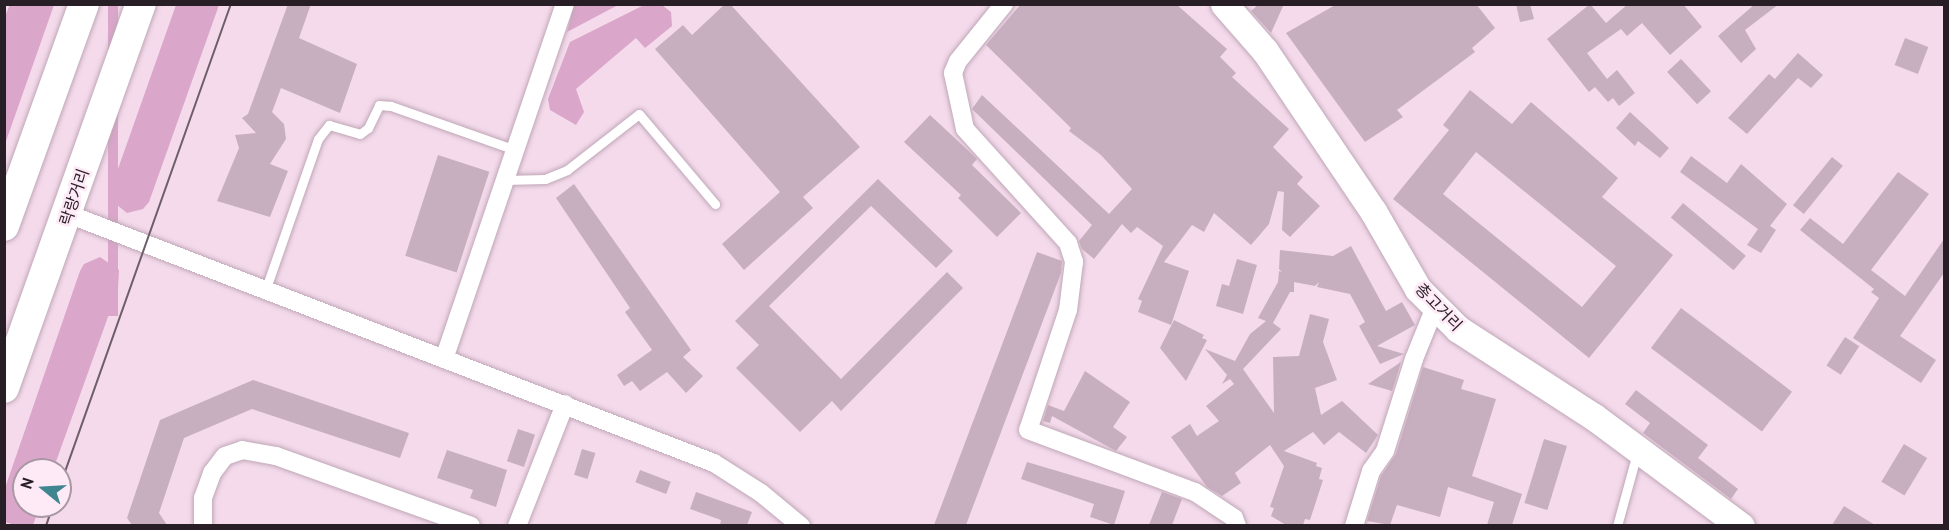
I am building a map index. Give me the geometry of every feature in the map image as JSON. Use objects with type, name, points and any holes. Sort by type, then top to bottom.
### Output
[{"type":"main road","points":[[4,226],[84,4]]},
{"type":"main road","name":"락랑거리","points":[[4,388],[68,214],[141,4]]},
{"type":"street","points":[[444,359],[565,4]]},
{"type":"street","points":[[1004,4],[958,61],[953,73],[965,129],[1068,243],[1074,262],[1068,310],[1028,430],[1195,492],[1226,511],[1237,525]]},
{"type":"street","name":"총고거리","points":[[1224,4],[1265,51],[1373,211],[1418,290],[1458,329],[1594,417],[1741,525]]},
{"type":"street","points":[[68,214],[714,463],[761,493],[801,525]]},
{"type":"street","points":[[1354,525],[1371,471],[1385,451],[1414,359],[1435,306]]},
{"type":"street","points":[[517,525],[565,404]]},
{"type":"street","points":[[203,525],[203,498],[212,473],[225,456],[243,450],[276,456],[471,525]]},
{"type":"lane","points":[[265,291],[318,139],[329,125],[360,134],[368,128],[379,105],[392,106],[515,150]]},
{"type":"lane","points":[[505,180],[544,179],[567,170],[639,114],[715,204]]},
{"type":"lane","points":[[1617,525],[1638,451]]},
{"type":"shaded area","points":[[10,4],[54,5],[5,144],[4,19]]},
{"type":"shaded area","points":[[108,5],[118,5],[118,316],[108,316]]},
{"type":"shaded area","points":[[176,5],[219,5],[149,202],[143,209],[127,213],[112,201],[113,183]]},
{"type":"shaded area","points":[[574,5],[618,5],[567,32]]},
{"type":"shaded area","points":[[644,5],[662,5],[671,12],[672,26],[645,48],[636,38],[576,89],[584,112],[576,125],[550,110],[548,99],[570,42]]},
{"type":"shaded area","points":[[100,257],[119,270],[118,289],[57,458],[15,458],[80,271],[84,264]]},
{"type":"shaded area","points":[[12,468],[12,518],[36,518],[33,525],[15,525],[5,522],[5,488]]},
{"type":"building","points":[[288,4],[311,4],[299,38],[357,64],[340,113],[281,88],[272,112],[284,124],[286,139],[270,164],[288,171],[270,217],[217,201],[239,148],[235,135],[256,133],[242,118],[248,114]]},
{"type":"building","points":[[725,4],[730,4],[860,147],[803,197],[813,208],[744,270],[722,244],[780,192],[655,49],[683,25],[692,35]]},
{"type":"building","points":[[1021,4],[1176,4],[1227,49],[1220,57],[1236,73],[1232,77],[1289,129],[1273,147],[1303,177],[1297,184],[1320,206],[1290,237],[1282,230],[1284,192],[1278,191],[1269,224],[1251,245],[1214,213],[1204,232],[1192,225],[1164,262],[1189,271],[1171,325],[1138,312],[1142,301],[1138,299],[1163,246],[1137,227],[1131,233],[1122,224],[1094,259],[1082,249],[1079,241],[1092,225],[972,109],[982,95],[1109,214],[1132,189],[1101,155],[1069,131],[1071,128],[986,45]]},
{"type":"building","points":[[1259,4],[1284,4],[1271,33],[1251,11]]},
{"type":"building","points":[[1337,4],[1476,4],[1495,28],[1472,48],[1475,52],[1397,110],[1403,117],[1365,142],[1286,33]]},
{"type":"building","points":[[1516,4],[1530,4],[1534,19],[1520,22]]},
{"type":"building","points":[[1590,4],[1606,23],[1628,4],[1683,4],[1702,27],[1670,55],[1642,23],[1627,36],[1621,29],[1587,53],[1607,79],[1617,70],[1635,93],[1619,106],[1613,98],[1608,102],[1595,87],[1589,92],[1547,39]]},
{"type":"building","points":[[1755,4],[1779,4],[1745,30],[1756,49],[1741,63],[1718,36]]},
{"type":"building","points":[[1905,38],[1928,47],[1918,74],[1895,65]]},
{"type":"building","points":[[1798,53],[1823,75],[1811,88],[1798,78],[1747,134],[1728,118],[1769,74],[1775,79]]},
{"type":"building","points":[[1681,59],[1711,91],[1697,104],[1667,72]]},
{"type":"building","points":[[1470,90],[1512,124],[1531,102],[1618,178],[1602,197],[1673,255],[1589,358],[1393,199],[1449,130],[1443,125]],"holes":[[[1476,152],[1616,266],[1582,307],[1443,194]]]},
{"type":"building","points":[[1630,112],[1669,148],[1660,158],[1638,141],[1635,146],[1616,128]]},
{"type":"building","points":[[930,115],[977,159],[972,165],[1021,213],[997,237],[958,198],[961,195],[904,142]]},
{"type":"building","points":[[438,155],[489,172],[457,272],[405,256]]},
{"type":"building","points":[[1691,156],[1727,183],[1741,164],[1787,204],[1770,226],[1776,230],[1761,253],[1747,245],[1758,229],[1680,172]]},
{"type":"building","points":[[1832,157],[1843,166],[1804,214],[1793,205]]},
{"type":"building","points":[[1898,172],[1929,194],[1871,270],[1905,296],[1944,239],[1944,273],[1900,336],[1936,360],[1921,383],[1853,338],[1879,298],[1871,292],[1874,289],[1800,230],[1810,218],[1843,244]]},
{"type":"building","points":[[878,179],[953,251],[936,268],[871,206],[769,306],[841,379],[947,272],[963,288],[841,411],[832,401],[800,432],[736,368],[759,345],[735,321]]},
{"type":"building","points":[[574,184],[691,350],[683,357],[703,376],[686,393],[667,372],[640,391],[632,381],[624,386],[617,375],[652,350],[625,312],[630,308],[556,198]]},
{"type":"building","points":[[1683,203],[1746,256],[1734,270],[1671,218]]},
{"type":"building","points":[[1351,246],[1386,311],[1402,302],[1415,325],[1377,346],[1404,354],[1380,364],[1359,326],[1365,322],[1350,294],[1317,287],[1319,282],[1315,286],[1294,282],[1294,292],[1290,292],[1273,323],[1281,329],[1243,369],[1274,413],[1273,357],[1299,356],[1310,314],[1329,319],[1323,342],[1337,380],[1315,388],[1321,415],[1342,401],[1378,435],[1366,453],[1339,432],[1324,445],[1313,432],[1284,451],[1317,463],[1316,466],[1322,468],[1319,479],[1323,480],[1310,520],[1305,519],[1303,525],[1286,525],[1271,516],[1274,508],[1270,507],[1284,466],[1270,445],[1235,473],[1241,483],[1222,496],[1207,487],[1171,437],[1190,424],[1197,436],[1219,421],[1206,406],[1234,384],[1230,379],[1222,384],[1227,375],[1205,349],[1235,361],[1250,334],[1266,321],[1258,318],[1278,282],[1279,271],[1282,272],[1279,269],[1280,250],[1333,256]]},
{"type":"building","points":[[1037,252],[1062,261],[1061,273],[966,525],[934,525]]},
{"type":"building","points":[[1237,259],[1257,265],[1243,314],[1216,306],[1222,284],[1229,286]]},
{"type":"building","points":[[1681,308],[1792,392],[1762,432],[1651,348]]},
{"type":"building","points":[[1174,320],[1204,335],[1202,338],[1207,340],[1186,381],[1160,348]]},
{"type":"building","points":[[1845,337],[1859,346],[1841,375],[1826,366]]},
{"type":"building","points":[[1401,362],[1392,391],[1368,384]]},
{"type":"building","points":[[1423,367],[1464,380],[1461,389],[1496,399],[1472,476],[1522,494],[1512,525],[1487,525],[1494,502],[1448,487],[1440,517],[1397,505],[1390,525],[1367,521],[1381,476],[1396,454]]},
{"type":"building","points":[[1085,371],[1130,402],[1113,427],[1127,437],[1116,451],[1052,416],[1050,423],[1043,421],[1048,405],[1064,411]]},
{"type":"building","points":[[253,380],[409,433],[400,458],[252,409],[184,438],[159,513],[167,525],[132,525],[127,518],[160,420]]},
{"type":"building","points":[[1636,390],[1708,445],[1698,458],[1738,489],[1731,499],[1643,433],[1650,423],[1625,404]]},
{"type":"building","points":[[518,429],[535,435],[524,467],[507,461]]},
{"type":"building","points":[[1544,439],[1567,446],[1547,510],[1524,503]]},
{"type":"building","points":[[1904,444],[1927,458],[1904,496],[1881,482]]},
{"type":"building","points":[[582,449],[595,453],[587,479],[574,475]]},
{"type":"building","points":[[447,450],[507,470],[496,507],[470,498],[473,490],[437,478]]},
{"type":"building","points":[[1027,462],[1125,491],[1114,525],[1090,517],[1094,504],[1021,479]]},
{"type":"building","points":[[640,470],[671,482],[666,494],[635,482]]},
{"type":"building","points":[[696,492],[752,512],[747,525],[720,525],[721,520],[690,509]]},
{"type":"building","points":[[1162,492],[1182,499],[1172,525],[1149,525]]},
{"type":"building","points":[[1844,506],[1875,525],[1832,525]]},
{"type":"tram line","points":[[70,458],[231,4]]},
{"type":"tram line","points":[[46,526],[49,518]]}]
